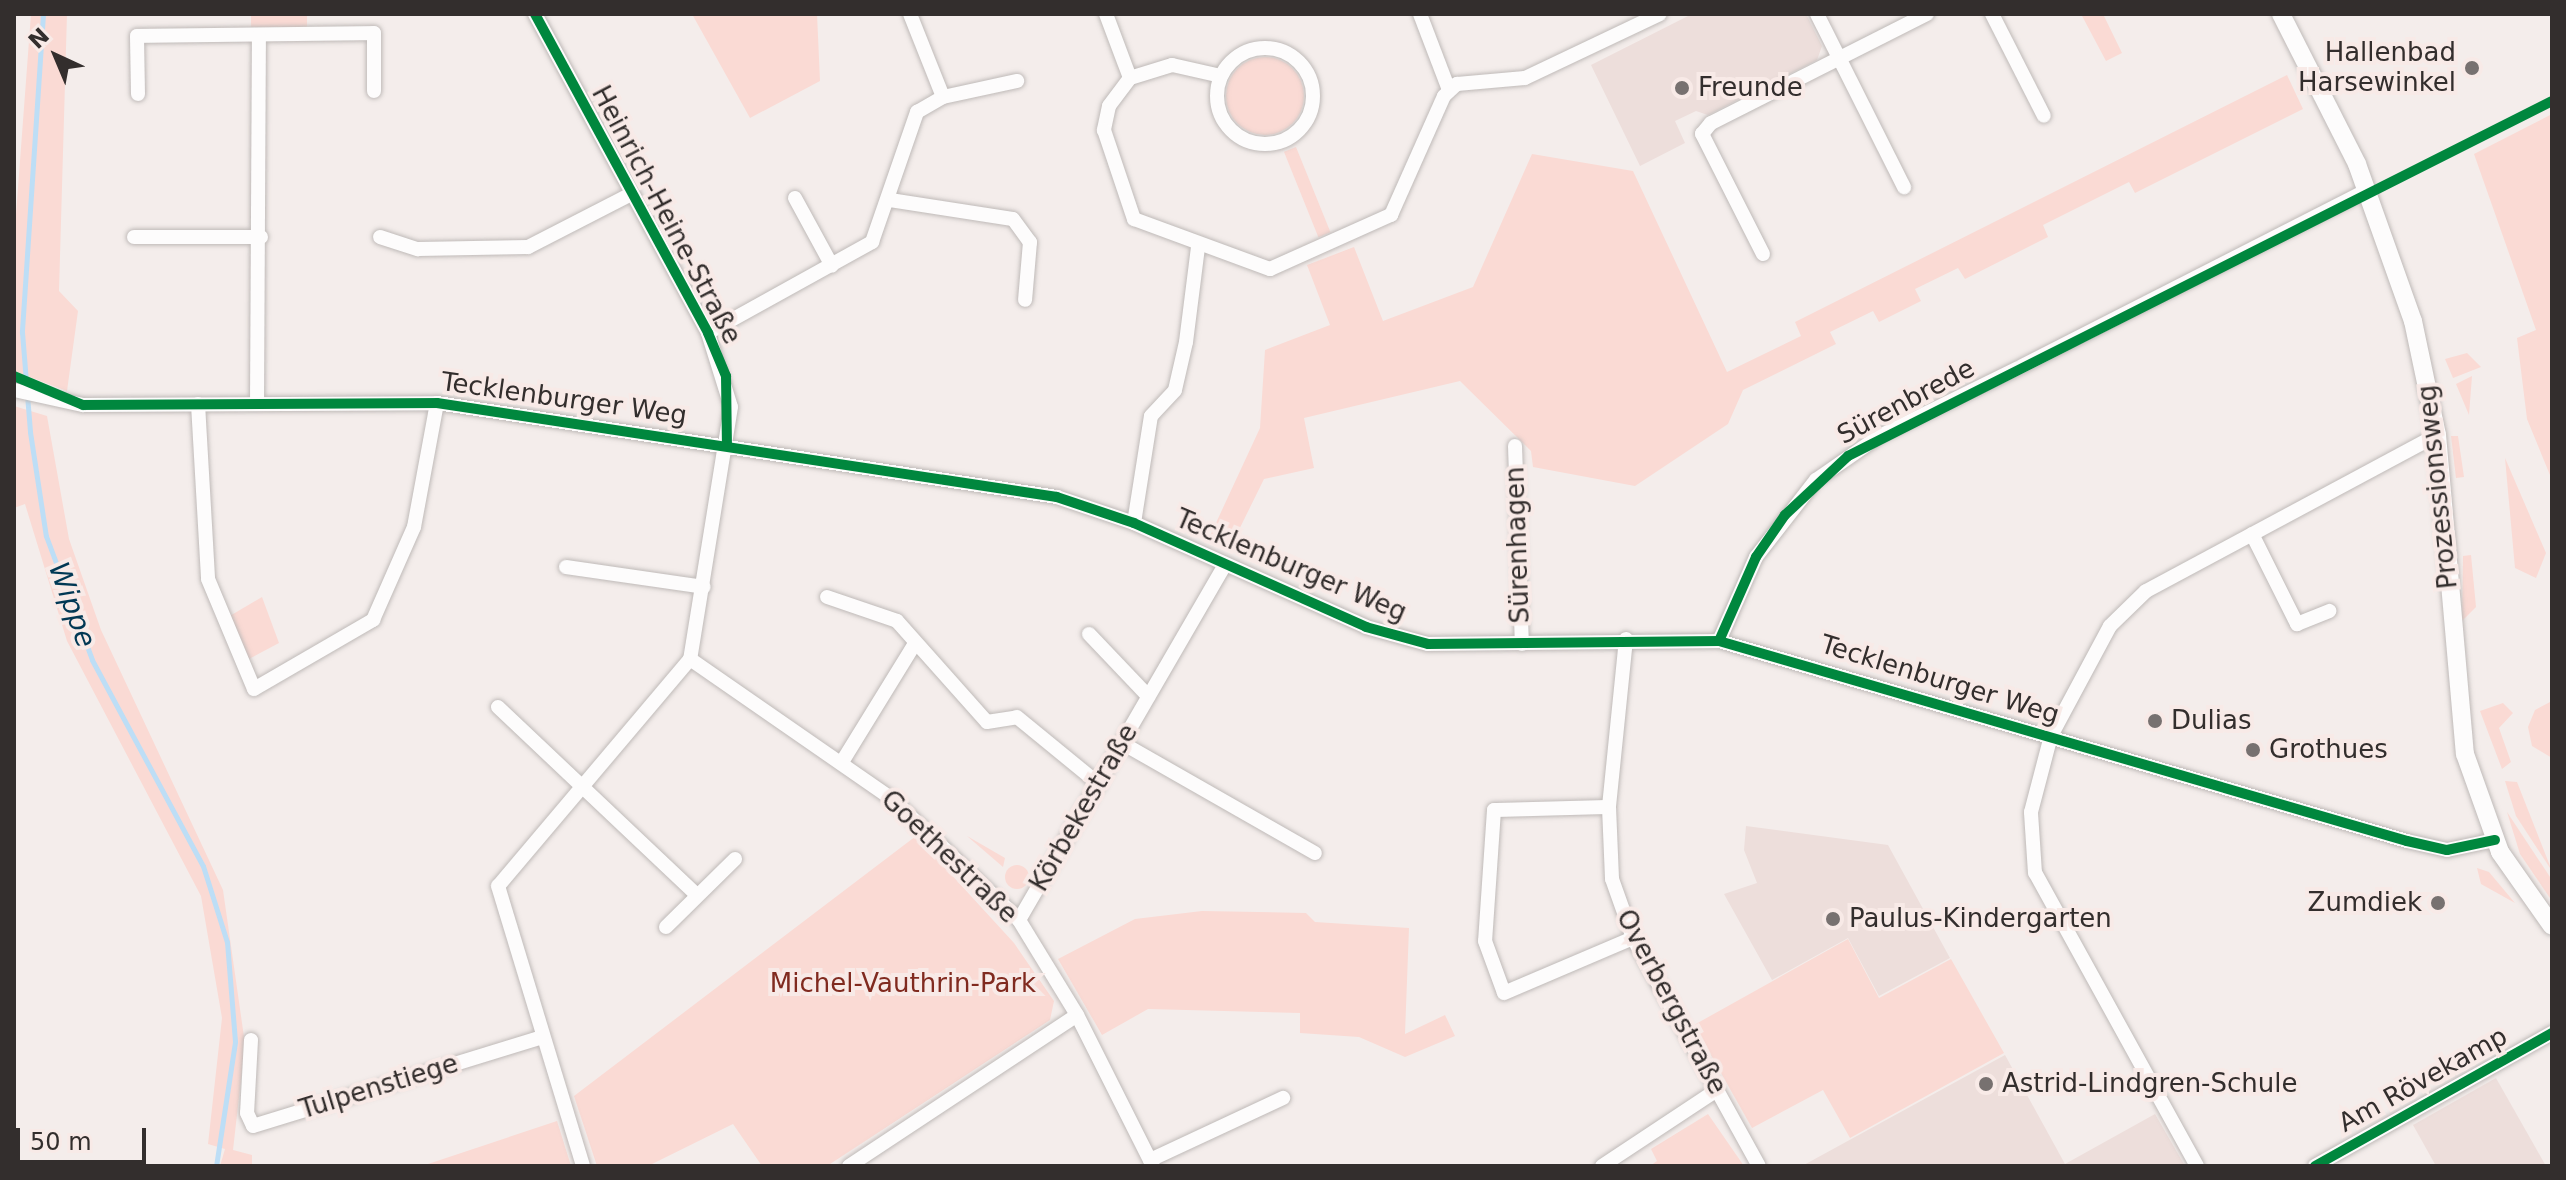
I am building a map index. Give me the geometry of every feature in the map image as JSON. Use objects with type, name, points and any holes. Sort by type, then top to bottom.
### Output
[{"type":"street","name":"Heinrich-Heine-Straße","points":[[535,14],[629,195],[708,333],[726,376],[727,445],[690,659]]},
{"type":"street","points":[[910,14],[943,97]]},
{"type":"street","points":[[1106,14],[1130,78]]},
{"type":"street","points":[[1420,14],[1449,90]]},
{"type":"street","points":[[1221,76],[1172,65],[1130,78],[1104,120],[1126,203],[1145,227],[1270,269],[1382,224],[1449,90],[1466,81],[1525,78],[1660,14]]},
{"type":"street","points":[[1817,14],[1904,187]]},
{"type":"street","points":[[1763,254],[1702,134],[1839,58],[1927,14]]},
{"type":"street","points":[[1992,14],[2044,116]]},
{"type":"street","name":"Prozessionsweg","points":[[2281,14],[2368,190],[2420,347],[2437,435],[2458,723],[2495,840]]},
{"type":"street","points":[[138,94],[137,36],[374,33],[374,91]]},
{"type":"street","points":[[257,404],[261,237],[259,36]]},
{"type":"street","points":[[1279,50],[1305,69],[1309,117],[1286,140],[1253,143],[1222,117],[1221,76],[1245,52],[1279,50]]},
{"type":"street","points":[[708,333],[872,242],[890,200],[912,120],[943,97],[1017,81]]},
{"type":"street","name":"Sürenbrede","points":[[1719,641],[1756,557],[1816,480],[1878,437],[2368,190]]},
{"type":"street","name":"Heinrich-Heine-Straße","points":[[380,237],[418,249],[528,247],[629,195]]},
{"type":"street","points":[[795,198],[832,266]]},
{"type":"street","points":[[890,200],[1013,219],[1030,242],[1025,300]]},
{"type":"street","points":[[134,237],[261,237]]},
{"type":"street","points":[[1134,523],[1151,416],[1175,390],[1198,247]]},
{"type":"street","name":"Tecklenburger Weg","points":[[14,390],[50,402],[437,403],[1057,497],[1134,523],[1392,635],[1473,647],[1626,639],[1719,641],[2420,844],[2465,850],[2495,840]]},
{"type":"street","points":[[198,404],[208,579],[254,689],[373,620],[414,527],[437,403]]},
{"type":"street","points":[[2197,1166],[2035,873],[2031,812],[2051,736],[2080,673],[2125,609],[2170,574],[2437,435]]},
{"type":"street","name":"Sürenhagen","points":[[1515,446],[1522,644]]},
{"type":"street","points":[[2252,534],[2297,624],[2329,611]]},
{"type":"street","name":"Körbekestraße","points":[[1019,920],[1225,564]]},
{"type":"street","points":[[566,567],[704,587]]},
{"type":"street","points":[[827,597],[897,621],[914,645],[987,722],[1017,717],[1099,784]]},
{"type":"street","name":"Körbekestraße","points":[[1089,634],[1148,696]]},
{"type":"street","name":"Overbergstraße","points":[[1626,639],[1609,807],[1612,879],[1633,938],[1759,1166]]},
{"type":"street","points":[[842,762],[914,645]]},
{"type":"street","points":[[583,1166],[498,886],[690,659]]},
{"type":"street","name":"Goethestraße","points":[[690,659],[842,762],[948,849],[1019,920],[1077,1015],[1152,1163]]},
{"type":"street","points":[[498,707],[697,895]]},
{"type":"street","points":[[1122,743],[1315,853]]},
{"type":"street","points":[[1609,807],[1494,810],[1485,941],[1504,993],[1633,938]]},
{"type":"street","points":[[2495,840],[2552,926]]},
{"type":"street","points":[[666,927],[735,859]]},
{"type":"street","points":[[849,1166],[1077,1015]]},
{"type":"street","name":"Am Rövekamp","points":[[2315,1166],[2552,1033]]},
{"type":"street","name":"Tulpenstiege","points":[[251,1040],[247,1113],[253,1126],[542,1037]]},
{"type":"street","points":[[1602,1166],[1717,1090]]},
{"type":"street","points":[[1152,1163],[1283,1098]]},
{"type":"shaded area","name":"Freunde","points":[[1692,14],[1806,14],[1822,46],[1817,60],[1708,115],[1696,111],[1675,121],[1685,143],[1640,166],[1591,65]]},
{"type":"shaded area","name":"Paulus-Kindergarten","points":[[1746,826],[1888,845],[1950,958],[1879,996],[1848,938],[1772,980],[1724,894],[1757,883],[1744,850]]},
{"type":"shaded area","name":"Astrid-Lindgren-Schule","points":[[2005,1055],[2065,1164],[2155,1114],[2185,1166],[1802,1166]]},
{"type":"shaded area","points":[[2496,1078],[2546,1166],[2436,1166],[2413,1125]]},
{"type":"green space","points":[[31,14],[67,14],[59,291],[78,311],[67,391],[14,371],[14,241]]},
{"type":"green space","points":[[251,14],[307,14],[307,27],[251,27]]},
{"type":"green space","points":[[692,14],[817,14],[820,81],[750,118]]},
{"type":"green space","points":[[2081,14],[2103,14],[2122,53],[2106,61]]},
{"type":"green space","points":[[1265,57],[1280,60],[1293,68],[1301,81],[1304,96],[1301,111],[1293,124],[1280,132],[1265,135],[1250,132],[1237,124],[1229,111],[1226,96],[1229,81],[1237,68],[1250,60]]},
{"type":"green space","points":[[2287,75],[2303,109],[2135,193],[2129,182],[2043,225],[2048,237],[1965,279],[1958,268],[1915,289],[1921,301],[1879,322],[1873,311],[1830,332],[1836,344],[1743,390],[1728,424],[1635,486],[1533,467],[1531,451],[1460,381],[1304,418],[1314,468],[1264,479],[1230,548],[1209,538],[1260,428],[1265,350],[1330,325],[1307,265],[1354,247],[1383,321],[1473,287],[1532,154],[1633,171],[1727,372],[1801,336],[1795,322]]},
{"type":"green space","points":[[2552,114],[2552,480],[2527,419],[2517,338],[2536,330],[2474,154]]},
{"type":"green space","points":[[1296,147],[1330,232],[1318,237],[1284,152]]},
{"type":"green space","points":[[2467,353],[2481,367],[2453,378],[2445,359]]},
{"type":"green space","points":[[2472,376],[2469,415],[2456,384]]},
{"type":"green space","points":[[14,406],[47,416],[69,539],[101,630],[223,890],[245,1044],[233,1150],[252,1155],[252,1166],[220,1166],[225,1149],[208,1144],[222,1018],[201,896],[67,641],[25,504],[14,508]]},
{"type":"green space","points":[[2451,436],[2458,436],[2464,477],[2456,478]]},
{"type":"green space","points":[[2505,458],[2546,553],[2536,578],[2515,568]]},
{"type":"green space","points":[[2471,555],[2476,607],[2462,621],[2463,556]]},
{"type":"green space","points":[[262,597],[279,643],[247,660],[228,617]]},
{"type":"green space","points":[[2552,701],[2552,758],[2532,746],[2528,727],[2535,710]]},
{"type":"green space","points":[[2503,703],[2513,713],[2499,728],[2511,762],[2502,769],[2480,711]]},
{"type":"green space","points":[[2505,781],[2517,782],[2552,871],[2516,816]]},
{"type":"green space","points":[[2507,812],[2552,880],[2552,901],[2520,854]]},
{"type":"green space","name":"Michel-Vauthrin-Park","points":[[916,836],[1014,943],[1054,1001],[1050,1020],[827,1166],[762,1166],[733,1124],[648,1166],[597,1166],[574,1096]]},
{"type":"green space","points":[[967,836],[1005,858],[1003,867]]},
{"type":"green space","points":[[1017,865],[1028,872],[1029,877],[1022,888],[1017,889],[1006,882],[1005,877],[1012,866]]},
{"type":"green space","points":[[2477,868],[2489,872],[2515,903],[2481,884]]},
{"type":"green space","points":[[1202,911],[1306,913],[1315,922],[1409,928],[1405,1034],[1445,1015],[1455,1036],[1405,1057],[1359,1037],[1300,1033],[1300,1013],[1148,1009],[1102,1035],[1058,959],[1135,919]]},
{"type":"green space","points":[[1848,939],[1879,998],[1951,959],[2004,1053],[1850,1138],[1823,1090],[1752,1128],[1694,1025]]},
{"type":"green space","points":[[1708,1114],[1744,1166],[1650,1166],[1657,1161],[1651,1149]]},
{"type":"green space","points":[[557,1121],[571,1166],[422,1166]]},
{"type":"waterway","name":"Wippe","points":[[43,14],[22,332],[30,432],[46,536],[92,660],[203,866],[227,942],[235,1042],[216,1166]]},
{"type":"cycle path","points":[[535,14],[708,333],[726,376],[727,445]]},
{"type":"cycle path","points":[[1719,641],[1756,557],[1785,515],[1848,456],[2552,101]]},
{"type":"cycle path","points":[[14,376],[83,405],[437,403],[1057,497],[1134,523],[1366,627],[1428,644],[1719,641],[2407,841],[2447,850],[2495,840]]},
{"type":"cycle path","points":[[2315,1166],[2552,1033]]},
{"type":"place","name":"Hallenbad Harsewinkel","points":[[2472,68]]},
{"type":"place","name":"Freunde","points":[[1682,88]]},
{"type":"place","name":"Dulias","points":[[2155,721]]},
{"type":"place","name":"Grothues","points":[[2253,750]]},
{"type":"place","name":"Zumdiek","points":[[2438,903]]},
{"type":"place","name":"Paulus-Kindergarten","points":[[1833,919]]},
{"type":"place","name":"Astrid-Lindgren-Schule","points":[[1986,1084]]}]
